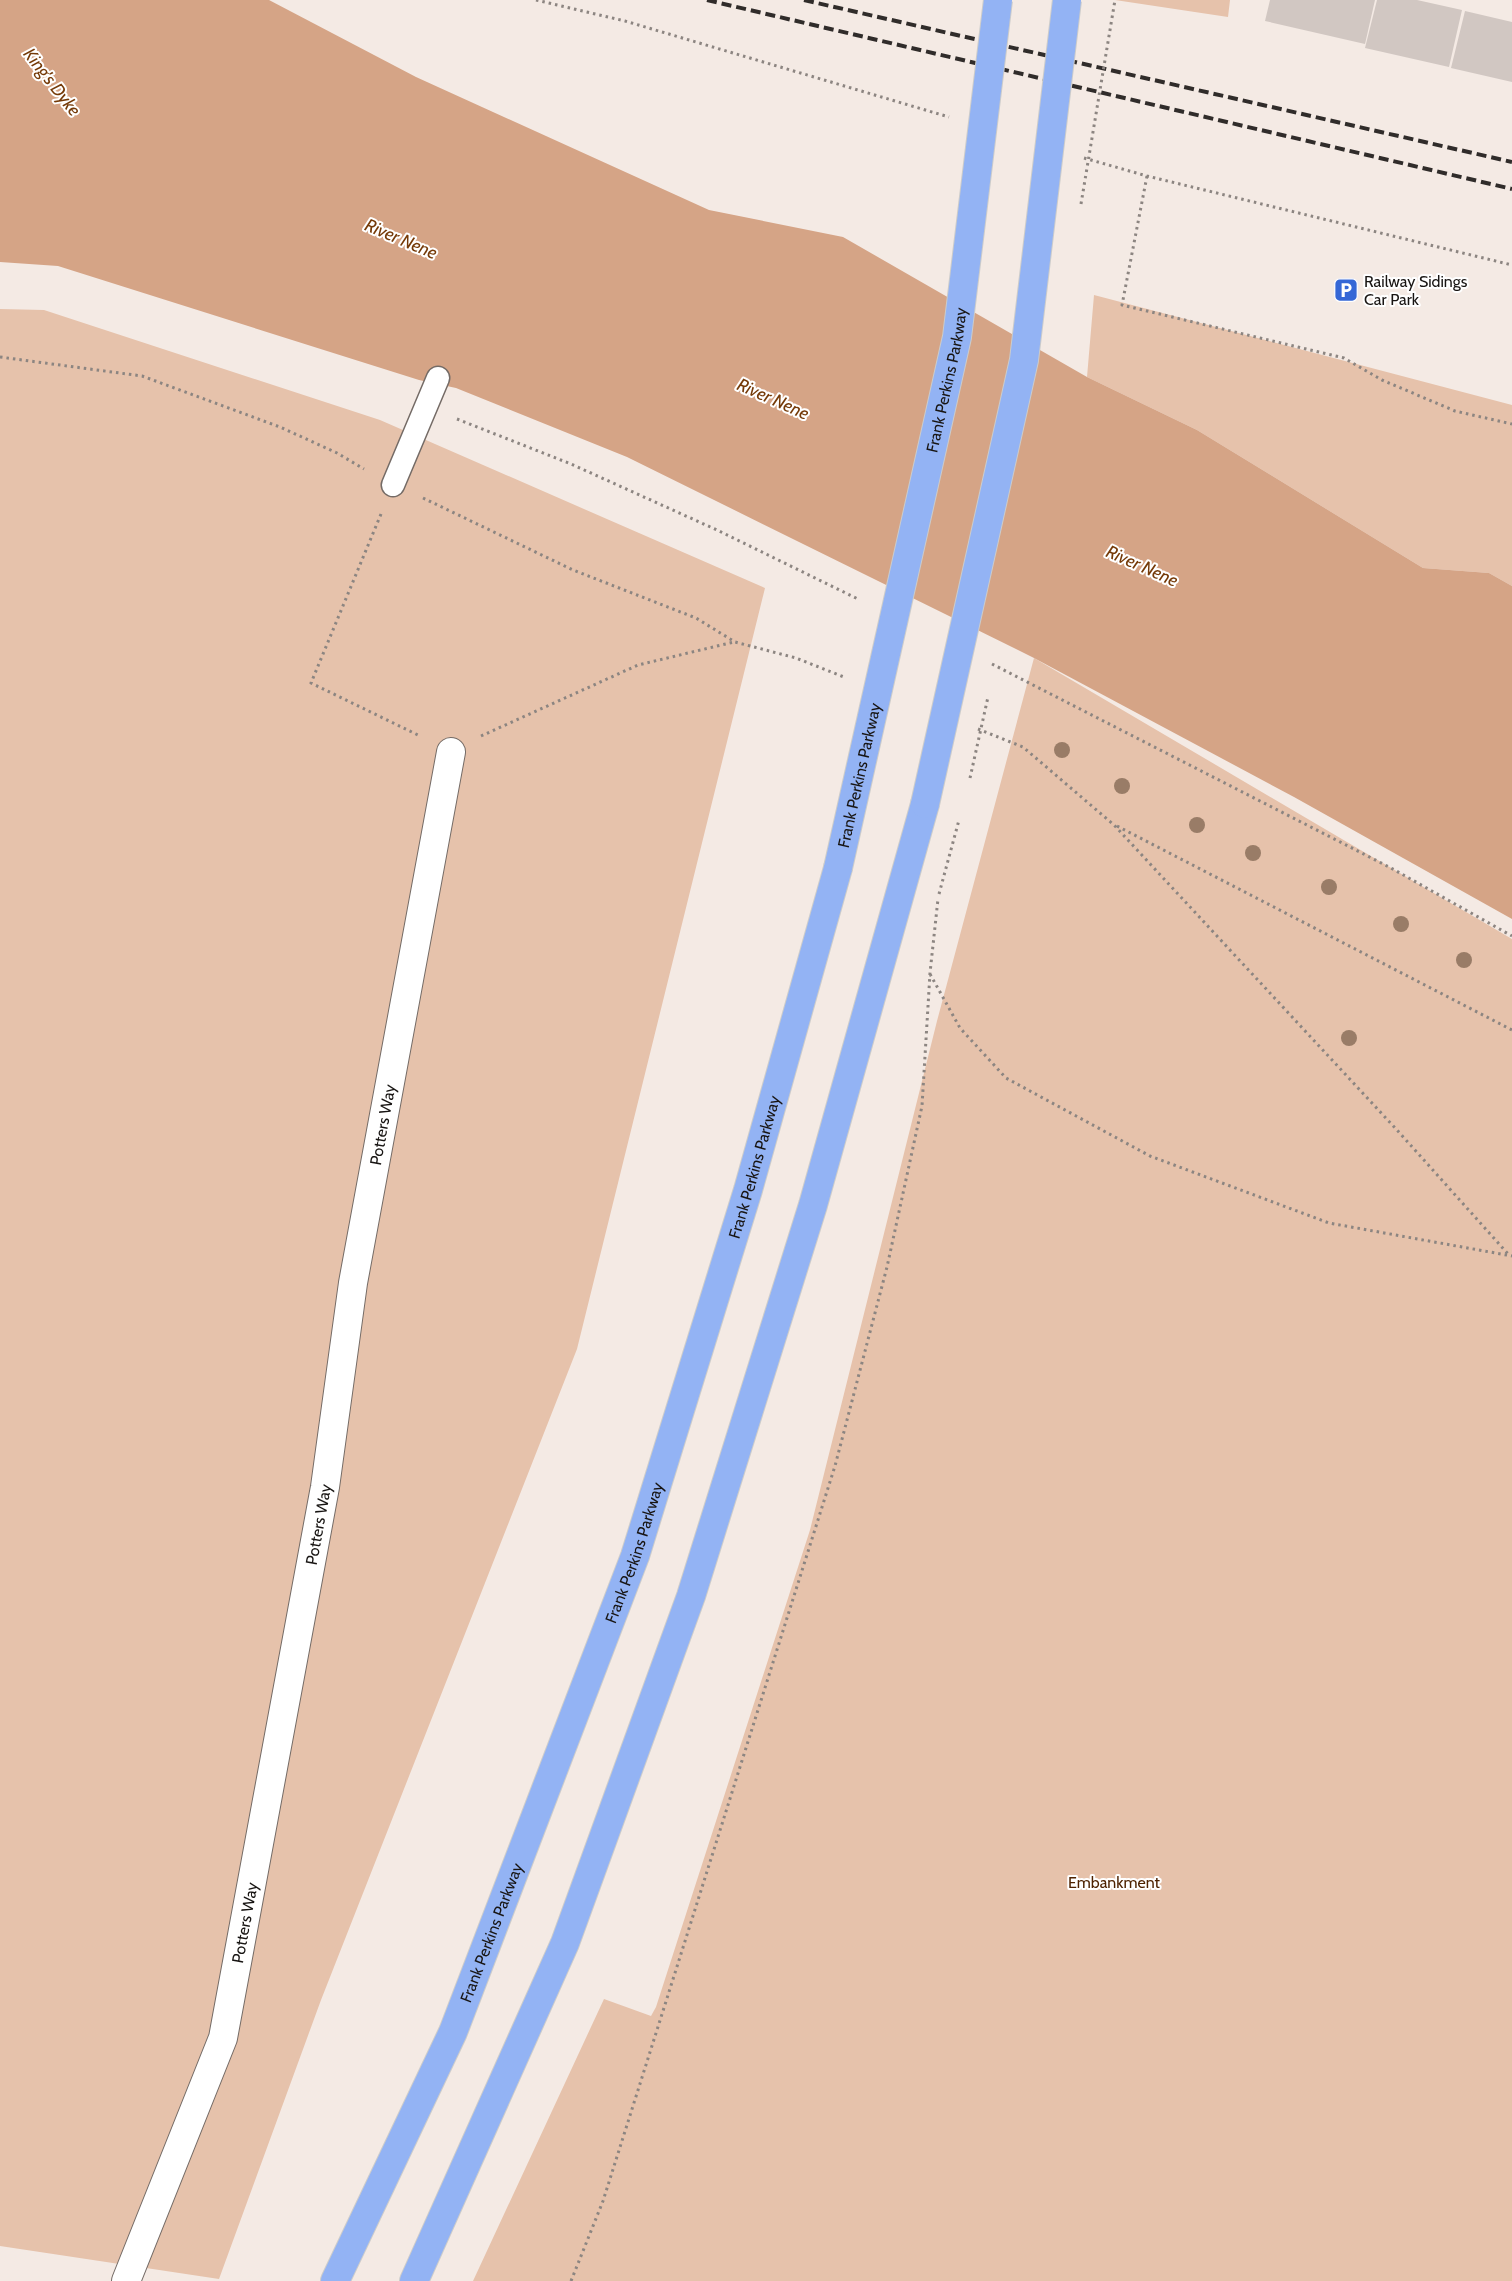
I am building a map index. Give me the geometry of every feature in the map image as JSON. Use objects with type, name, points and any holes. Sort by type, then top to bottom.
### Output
[{"type":"highway","name":"Frank Perkins Parkway","points":[[335,2281],[453,2032],[635,1556],[748,1190],[838,868],[957,337],[998,0]]},
{"type":"highway","points":[[414,2281],[565,1943],[691,1596],[813,1205],[924,804],[1024,360],[1067,0]]},
{"type":"street","name":"Potters Way","points":[[126,2281],[223,2038],[325,1487],[353,1283],[451,752]]},
{"type":"lane","points":[[393,486],[438,378]]},
{"type":"path","points":[[1147,176],[1122,305],[1344,358],[1382,380],[1455,411],[1512,424]]},
{"type":"path","points":[[0,357],[142,376],[280,427],[337,453],[393,486],[425,499],[573,570],[696,618],[735,642],[638,665],[490,732],[451,752],[311,684],[393,486]]},
{"type":"path","points":[[454,427],[457,418],[571,464],[717,530]]},
{"type":"path","points":[[425,499],[429,490]]},
{"type":"path","points":[[1062,698],[1391,868],[1512,936]]},
{"type":"path","points":[[1510,1256],[1397,1130],[1114,825],[1512,1030]]},
{"type":"path","points":[[571,2281],[606,2192],[835,1466],[887,1267],[922,1106],[930,973],[939,894]]},
{"type":"path","points":[[930,973],[960,1028],[1006,1078],[1150,1156],[1329,1223],[1510,1256]]},
{"type":"green space","points":[[1115,0],[1230,0],[1228,17]]},
{"type":"green space","points":[[1094,295],[1512,405],[1512,586],[1489,573],[1423,568],[1197,430],[1087,377]]},
{"type":"green space","points":[[0,309],[44,310],[380,420],[765,588],[577,1349],[321,2000],[219,2279],[0,2246]]},
{"type":"green space","name":"Embankment","points":[[1034,658],[1512,939],[1512,2281],[473,2281],[604,1999],[651,2016],[656,2007],[810,1530],[937,1021]]},
{"type":"water","points":[[0,0],[269,0],[416,77],[709,210],[843,237],[1087,377],[1197,430],[1423,568],[1489,573],[1512,586],[1512,919],[1294,797],[1034,658],[627,457],[456,388],[419,380],[58,266],[0,262]]},
{"type":"building","points":[[1270,0],[1375,0],[1365,44],[1265,21]]},
{"type":"building","points":[[1377,0],[1417,0],[1462,10],[1449,67],[1365,48]]},
{"type":"building","points":[[1465,11],[1512,22],[1512,82],[1451,68]]},
{"type":"railway","points":[[707,0],[1512,189]]},
{"type":"railway","points":[[804,0],[1512,162]]},
{"type":"place","name":"Railway Sidings Car Park","points":[[1346,290]]},
{"type":"water label","name":"King's Dyke","points":[[52,82]]},
{"type":"water label","name":"River Nene","points":[[401,239]]},
{"type":"water label","name":"River Nene","points":[[773,399]]},
{"type":"water label","name":"River Nene","points":[[1142,566]]}]
